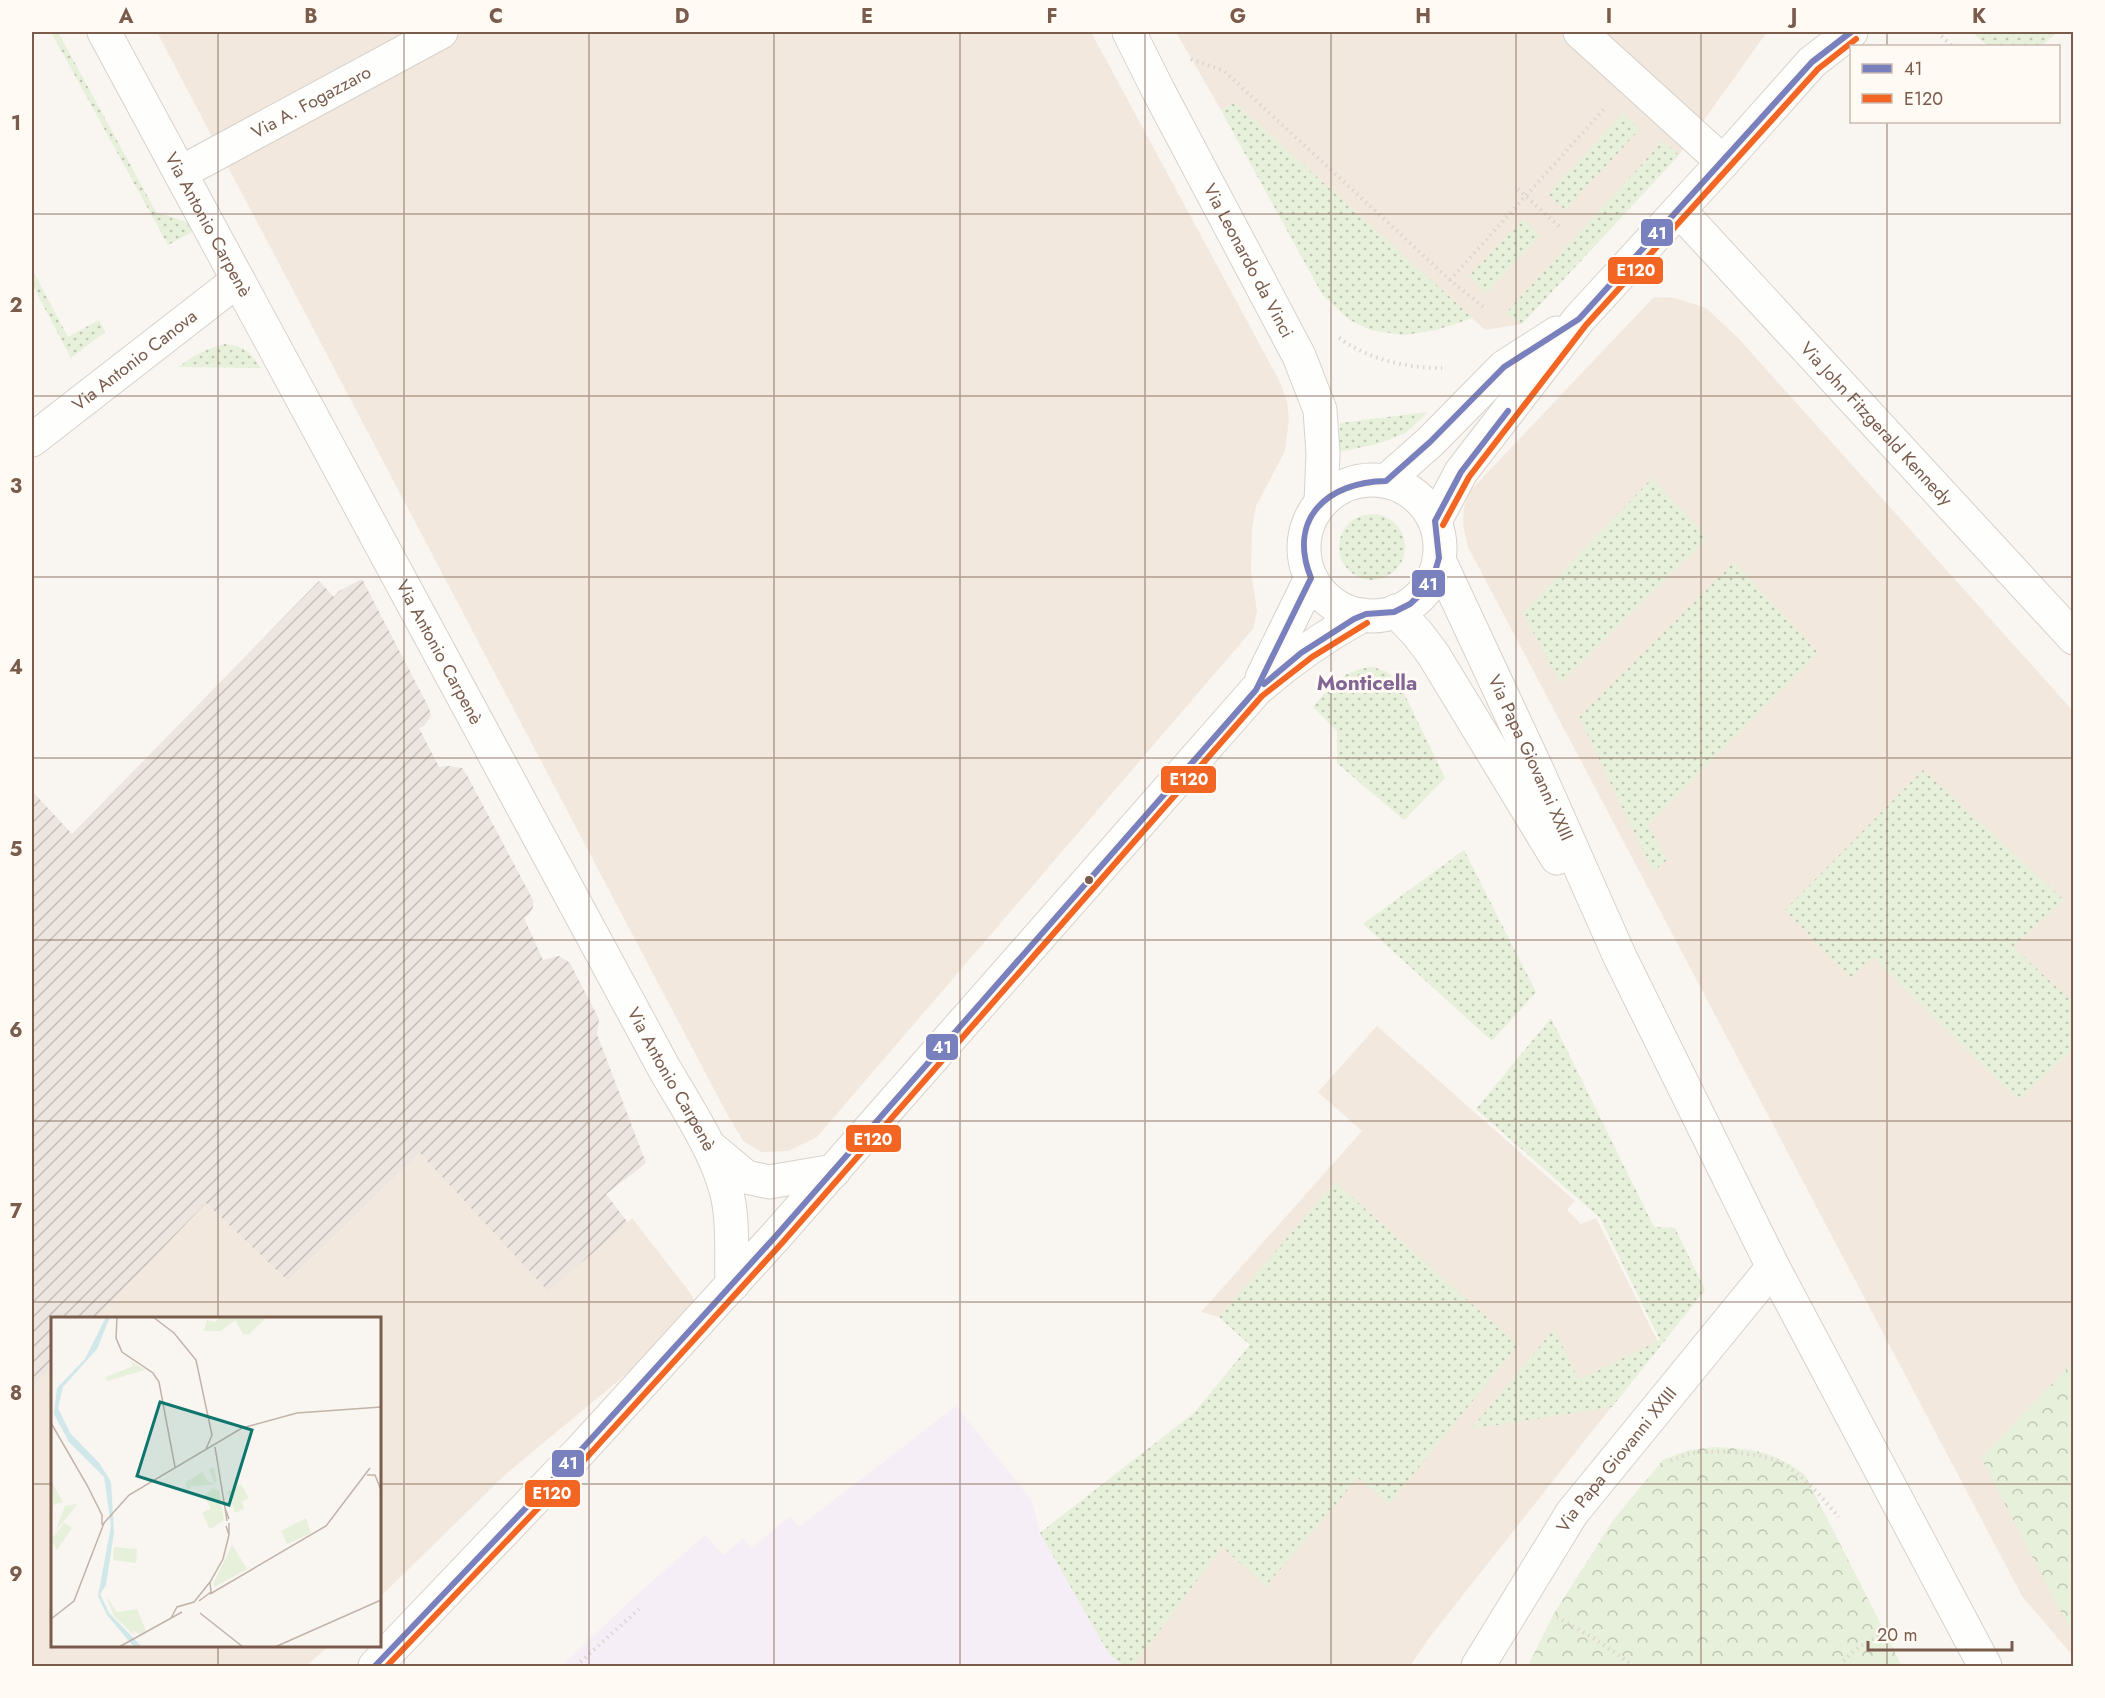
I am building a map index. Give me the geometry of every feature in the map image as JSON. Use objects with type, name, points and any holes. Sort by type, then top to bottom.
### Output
[{"type":"street","name":"Via Antonio Carpenè","points":[[105,32],[664,1068],[710,1148],[730,1210],[732,1285]]},
{"type":"street","name":"Via A. Fogazzaro","points":[[182,172],[441,32]]},
{"type":"street","name":"Via Leonardo da Vinci","points":[[1129,32],[1299,356],[1320,410],[1323,453],[1321,502]]},
{"type":"street","points":[[1580,32],[1723,162]]},
{"type":"street","points":[[1435,521],[1461,472],[1579,319],[1812,62],[1851,32]]},
{"type":"street","name":"Via John Fitzgerald Kennedy","points":[[1679,210],[2073,638]]},
{"type":"street","name":"Via Antonio Canova","points":[[32,440],[238,280]]},
{"type":"street","points":[[1386,481],[1504,368],[1579,319]]},
{"type":"street","points":[[1369,479],[1386,481],[1406,489],[1423,503],[1435,521],[1439,540],[1439,560],[1431,581],[1416,599],[1396,611],[1379,615],[1363,615],[1346,611],[1320,592],[1311,578],[1305,560],[1304,539],[1310,519],[1321,502],[1335,491],[1352,483],[1369,479]]},
{"type":"street","name":"Via Papa Giovanni XXIII","points":[[1439,560],[1537,770],[1620,957],[1773,1267],[1984,1666]]},
{"type":"street","points":[[1256,690],[1311,578]]},
{"type":"street","name":"Via Papa Giovanni XXIII","points":[[1396,611],[1417,633],[1438,661],[1511,784],[1620,957]]},
{"type":"street","points":[[375,1666],[581,1450],[732,1285],[1256,690],[1288,662],[1325,636],[1363,615]]},
{"type":"street","points":[[710,1148],[746,1177],[768,1182],[834,1171]]},
{"type":"street","name":"Via Papa Giovanni XXIII","points":[[1478,1666],[1572,1513],[1773,1267]]},
{"type":"path","points":[[1937,32],[1951,45]]},
{"type":"path","points":[[1182,56],[1224,71],[1450,280],[1486,309]]},
{"type":"path","points":[[1450,280],[1631,78]]},
{"type":"path","points":[[1518,189],[1562,229]]},
{"type":"path","points":[[1332,332],[1358,351],[1395,363],[1426,368],[1504,368]]},
{"type":"path","points":[[1670,1461],[1690,1454],[1722,1452],[1762,1456],[1785,1464],[1810,1485],[1839,1517]]},
{"type":"path","points":[[576,1666],[639,1609]]},
{"type":"path","points":[[1553,1614],[1634,1666]]},
{"type":"path","points":[[1840,1666],[1847,1656],[1860,1645],[1896,1630]]},
{"type":"shaded area","points":[[157,32],[1091,32],[1280,382],[1287,401],[1289,419],[1285,451],[1256,506],[1252,529],[1251,571],[1257,611],[1253,629],[817,1137],[788,1151],[761,1152],[743,1141]]},
{"type":"shaded area","points":[[1176,32],[1767,32],[1679,155],[1522,324],[1485,330],[1235,103],[1221,110]]},
{"type":"shaded area","points":[[1654,297],[1675,298],[1706,308],[1738,338],[2073,711],[2073,1656],[2022,1596],[1468,547],[1463,524],[1464,507],[1469,492]]},
{"type":"shaded area","points":[[362,579],[429,708],[431,716],[424,726],[419,728],[439,767],[462,768],[468,777],[533,900],[533,907],[524,918],[543,960],[559,956],[570,963],[599,1019],[597,1034],[646,1163],[606,1194],[628,1223],[548,1291],[420,1153],[288,1281],[206,1203],[97,1317],[51,1317],[51,1367],[32,1388],[32,791],[72,834],[319,581],[334,597],[339,591]]},
{"type":"shaded area","points":[[1377,1026],[1575,1201],[1567,1210],[1581,1224],[1596,1218],[1658,1342],[1653,1354],[1429,1638],[1410,1666],[1124,1666],[1109,1654],[1040,1533],[1194,1413],[1250,1345],[1219,1317],[1201,1312],[1362,1131],[1318,1092]]},
{"type":"shaded area","points":[[420,1153],[600,1246],[632,1218],[691,1294],[700,1313],[506,1474],[381,1596],[381,1317],[97,1317],[206,1203],[288,1281]]},
{"type":"shaded area","points":[[51,1367],[51,1647],[328,1647],[306,1666],[32,1666],[32,1388]]},
{"type":"shaded area","points":[[956,1406],[1032,1501],[1040,1533],[1109,1654],[1124,1666],[562,1666],[632,1599],[705,1535],[723,1555],[743,1538],[752,1548],[790,1516],[799,1527]]},
{"type":"green space","points":[[51,32],[58,32],[156,212],[190,223],[194,231],[168,245]]},
{"type":"green space","points":[[1972,32],[2058,32],[2042,45],[1987,45]]},
{"type":"green space","points":[[1235,103],[1473,318],[1436,330],[1404,335],[1370,330],[1348,319],[1322,294],[1221,110]]},
{"type":"green space","points":[[1623,113],[1640,129],[1565,210],[1548,194]]},
{"type":"green space","points":[[1663,141],[1679,155],[1522,324],[1505,314]]},
{"type":"green space","points":[[1523,219],[1540,236],[1486,293],[1469,276]]},
{"type":"green space","points":[[32,269],[68,337],[99,320],[105,332],[71,358],[32,284]]},
{"type":"green space","points":[[225,344],[246,351],[261,368],[179,367],[200,353]]},
{"type":"green space","points":[[1428,412],[1406,433],[1377,444],[1338,452],[1340,423]]},
{"type":"green space","points":[[1652,478],[1708,538],[1560,683],[1523,613]]},
{"type":"green space","points":[[1372,514],[1385,516],[1395,524],[1403,534],[1405,547],[1403,560],[1395,570],[1385,578],[1372,580],[1359,578],[1349,570],[1341,560],[1339,547],[1341,534],[1349,524],[1359,516]]},
{"type":"green space","points":[[1734,562],[1818,653],[1648,825],[1667,860],[1653,872],[1579,717]]},
{"type":"green space","points":[[1373,667],[1387,672],[1400,685],[1445,778],[1404,820],[1337,763],[1337,731],[1313,707],[1338,680],[1354,671]]},
{"type":"green space","points":[[1923,770],[2064,900],[2013,947],[2073,1002],[2073,1049],[2018,1100],[1873,957],[1851,978],[1785,910]]},
{"type":"green space","points":[[1464,850],[1536,992],[1492,1041],[1363,924]]},
{"type":"green space","points":[[1551,1018],[1654,1227],[1675,1228],[1705,1290],[1612,1407],[1471,1429],[1554,1329],[1579,1380],[1660,1340],[1600,1218],[1476,1109]]},
{"type":"green space","points":[[1335,1182],[1518,1345],[1389,1504],[1358,1478],[1266,1586],[1222,1547],[1133,1666],[1124,1666],[1109,1654],[1040,1533],[1194,1413],[1250,1345],[1219,1317]]},
{"type":"green space","points":[[2073,1362],[2073,1635],[1981,1458]]},
{"type":"green space","points":[[1715,1447],[1741,1449],[1773,1456],[1805,1475],[1902,1666],[1528,1666],[1553,1615],[1614,1519],[1663,1460],[1689,1450]]},
{"type":"transit line","name":"41","points":[[375,1666],[581,1450],[775,1237],[1256,690],[1311,578],[1305,557],[1304,538],[1309,521],[1318,507],[1330,496],[1346,488],[1386,481],[1430,442],[1504,367],[1579,319],[1812,62],[1851,32]]},
{"type":"transit line","name":"E120","points":[[1443,525],[1469,477],[1586,325],[1818,69],[1856,39]]},
{"type":"transit line","name":"41","points":[[1264,684],[1301,653],[1354,619],[1366,614],[1394,612],[1410,604],[1424,591],[1434,575],[1439,558],[1435,521],[1461,472],[1508,411]]},
{"type":"transit line","name":"E120","points":[[387,1666],[588,1456],[782,1243],[1262,696],[1312,657],[1367,623]]},
{"type":"district","name":"Monticella","points":[[1367,683]]}]
